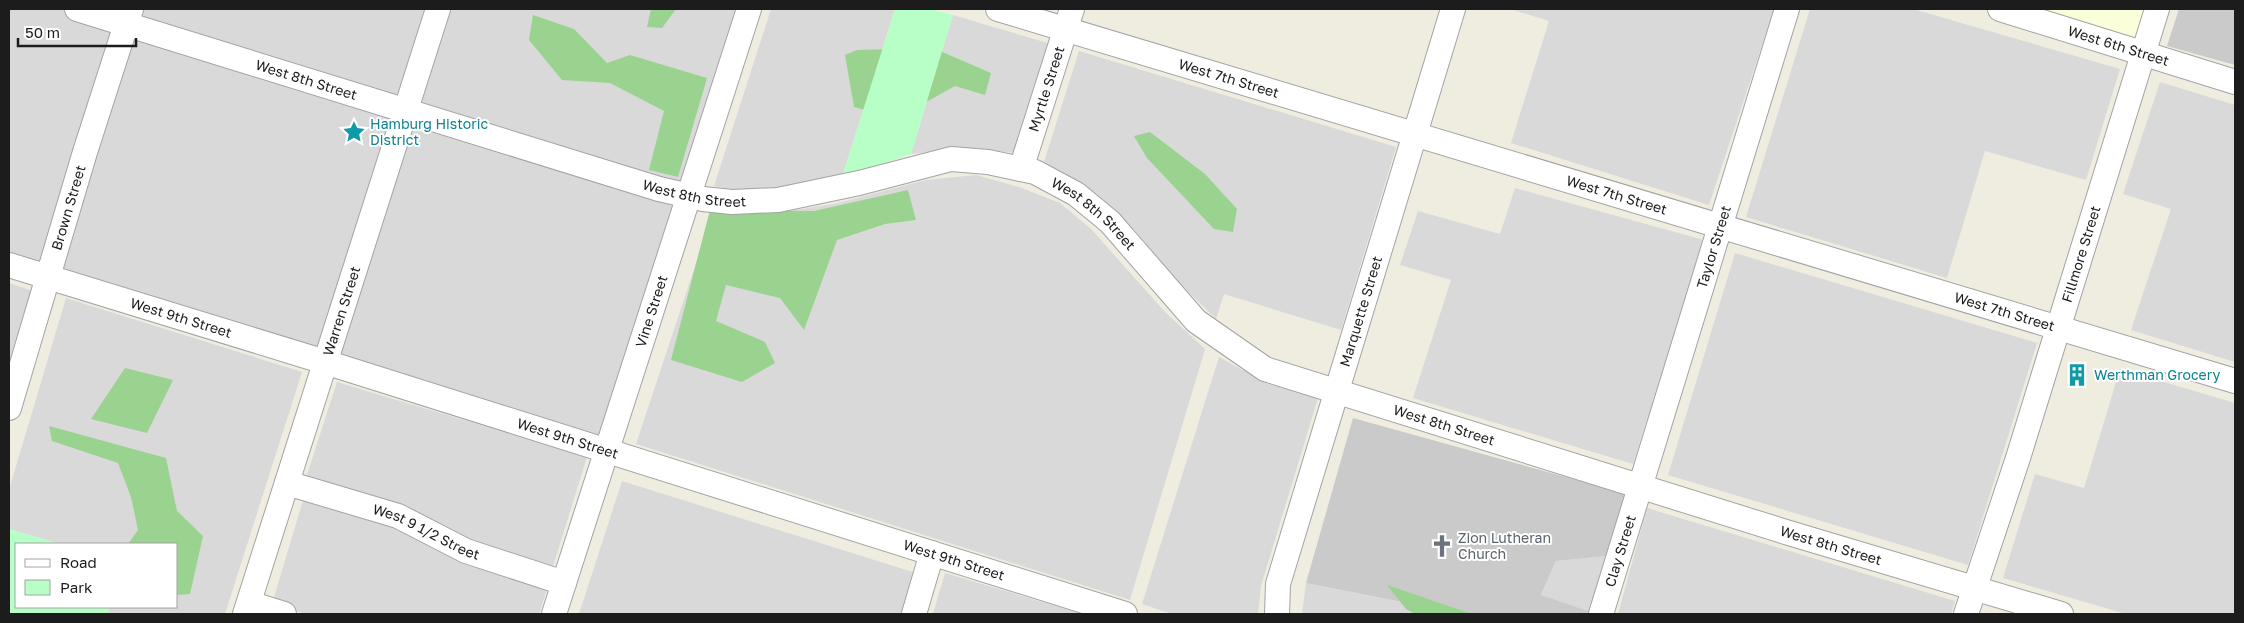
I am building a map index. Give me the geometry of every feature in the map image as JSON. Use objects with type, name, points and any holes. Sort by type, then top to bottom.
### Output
[{"type":"street","name":"West 8th Street","points":[[77,9],[129,16],[406,110],[659,189],[689,196],[732,202],[778,200],[858,183],[950,159],[988,162],[1036,172],[1076,194],[1110,222],[1196,321],[1265,369],[1789,533],[2061,614]]},
{"type":"street","name":"Warren Street","points":[[247,608],[438,9]]},
{"type":"street","name":"Vine Street","points":[[554,614],[749,9]]},
{"type":"street","name":"West 7th Street","points":[[998,9],[1069,19],[1287,97],[1720,225],[2235,381]]},
{"type":"street","name":"Marquette Street","points":[[1277,614],[1278,584],[1453,9]]},
{"type":"street","name":"Taylor Street","points":[[1640,486],[1787,9]]},
{"type":"street","name":"West 6th Street","points":[[2000,9],[2235,82]]},
{"type":"street","name":"Fillmore Street","points":[[1966,614],[2059,327],[2157,9]]},
{"type":"street","name":"Brown Street","points":[[9,408],[129,16]]},
{"type":"street","name":"Myrtle Street","points":[[1021,169],[1069,19]]},
{"type":"street","name":"West 9th Street","points":[[9,265],[325,362],[1125,614]]},
{"type":"street","name":"West 9 1/2 Street","points":[[287,483],[398,516],[466,551],[564,583]]},
{"type":"street","name":"Clay Street","points":[[1600,614],[1640,486]]},
{"type":"street","points":[[914,614],[932,553]]},
{"type":"street","points":[[247,608],[284,614]]},
{"type":"shaded area","name":"Hamburg Historic District","points":[[9,9],[739,9],[601,437],[9,256]]},
{"type":"shaded area","points":[[771,9],[895,9],[842,177],[778,190],[738,191],[714,186]]},
{"type":"shaded area","points":[[1510,9],[1774,9],[1709,205],[1511,143],[1549,21]]},
{"type":"shaded area","points":[[1810,9],[1913,9],[2120,69],[2086,180],[1985,151],[1947,278],[1746,217]]},
{"type":"shaded area","points":[[2045,9],[2144,9],[2135,37]]},
{"type":"shaded area","points":[[2179,9],[2235,9],[2235,65],[2167,46]]},
{"type":"shaded area","points":[[953,15],[1051,44],[1016,153],[967,148],[911,154]]},
{"type":"shaded area","points":[[1079,51],[1396,147],[1341,330],[1224,294],[1216,319],[1172,276],[1135,230],[1090,189],[1044,162]]},
{"type":"shaded area","points":[[2160,82],[2235,105],[2235,362],[2131,330],[2171,209],[2123,194]]},
{"type":"shaded area","points":[[976,175],[1019,187],[1060,203],[1091,229],[1165,312],[1205,349],[1130,600],[636,444],[713,212],[778,213],[838,203],[926,180]]},
{"type":"shaded area","points":[[1515,188],[1704,240],[1633,464],[1413,398],[1451,280],[1400,265],[1418,211],[1500,234]]},
{"type":"shaded area","points":[[1735,253],[2037,343],[1968,565],[1668,475]]},
{"type":"shaded area","points":[[9,283],[36,292],[9,387]]},
{"type":"shaded area","points":[[66,298],[302,372],[225,614],[107,614],[110,608],[178,608],[178,543],[57,543],[9,529],[9,490]]},
{"type":"shaded area","points":[[1219,357],[1268,384],[1318,398],[1261,586],[1258,614],[1172,614],[1142,604]]},
{"type":"shaded area","points":[[2120,369],[2235,403],[2235,614],[2126,614],[2003,578],[2035,474],[2084,488]]},
{"type":"shaded area","points":[[337,382],[587,457],[551,573],[304,484]]},
{"type":"shaded area","points":[[1353,418],[1627,494],[1607,556],[1556,561],[1541,595],[1591,612],[1590,614],[1463,614],[1306,583]]},
{"type":"shaded area","points":[[622,481],[919,574],[907,614],[579,614]]},
{"type":"shaded area","points":[[304,497],[423,536],[547,589],[539,614],[306,614],[272,604]]},
{"type":"shaded area","points":[[1647,508],[1955,601],[1951,614],[1618,614]]},
{"type":"shaded area","points":[[1607,556],[1591,612],[1541,596],[1556,561]]},
{"type":"shaded area","points":[[945,573],[1082,614],[933,614]]},
{"type":"shaded area","points":[[1306,583],[1463,614],[1302,614]]},
{"type":"green space","points":[[651,9],[676,9],[662,28],[647,27]]},
{"type":"green space","points":[[895,9],[931,9],[953,15],[911,154],[842,177]]},
{"type":"green space","points":[[533,15],[574,29],[607,63],[630,55],[707,78],[678,177],[649,170],[664,111],[610,83],[562,80],[529,40]]},
{"type":"green space","points":[[933,48],[991,73],[985,95],[955,86],[910,111],[879,114],[854,107],[845,55],[857,50]]},
{"type":"green space","points":[[1150,132],[1205,174],[1237,209],[1233,232],[1214,229],[1147,158],[1134,136]]},
{"type":"green space","points":[[908,190],[916,220],[885,224],[837,240],[804,330],[780,298],[726,285],[716,321],[765,342],[775,363],[742,382],[671,360],[710,210],[814,211]]},
{"type":"green space","points":[[125,368],[173,380],[147,433],[91,419]]},
{"type":"green space","points":[[49,426],[166,458],[177,511],[203,536],[190,594],[178,595],[178,543],[129,543],[138,530],[131,497],[118,463],[52,441]]},
{"type":"green space","points":[[9,529],[57,543],[15,543],[15,608],[110,608],[107,614],[9,614]]},
{"type":"green space","points":[[1387,585],[1472,614],[1415,614],[1406,609]]},
{"type":"place","name":"Hamburg Historic District","points":[[354,132]]},
{"type":"place","name":"Werthman Grocery","points":[[2077,375]]},
{"type":"place","name":"Zion Lutheran Church","points":[[1442,546]]}]
